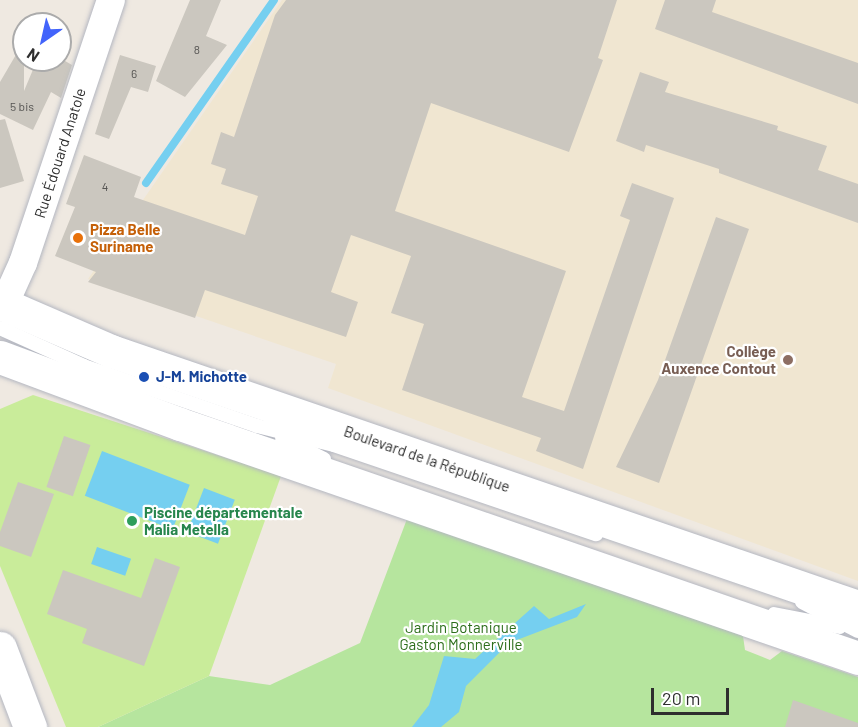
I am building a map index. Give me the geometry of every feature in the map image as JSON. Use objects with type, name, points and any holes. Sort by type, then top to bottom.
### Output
[{"type":"street","name":"Rue Édouard Anatole","points":[[1,312],[23,263],[111,0]]},
{"type":"street","name":"Boulevard de la République","points":[[1,312],[111,351],[857,631]]},
{"type":"street","points":[[0,357],[180,424],[857,631]]},
{"type":"street","points":[[0,648],[9,700],[30,727]]},
{"type":"lane","points":[[1,312],[84,366],[257,426],[334,445],[580,529],[780,591],[857,631]]},
{"type":"lane","points":[[257,426],[327,460],[506,520]]},
{"type":"lane","points":[[528,528],[772,614],[857,631]]},
{"type":"shaded area","points":[[282,0],[858,0],[858,581],[328,388],[336,364],[88,279]]},
{"type":"green space","name":"Piscine départementale Malia Metella","points":[[33,395],[281,476],[209,676],[98,727],[66,727],[0,566],[0,409]]},
{"type":"green space","name":"Jardin Botanique Gaston Monnerville","points":[[407,519],[743,636],[745,650],[770,660],[782,651],[858,677],[858,727],[98,727],[209,676],[270,685],[360,643]]},
{"type":"water","points":[[102,451],[190,485],[173,529],[85,496]]},
{"type":"water","points":[[204,488],[235,500],[218,544],[187,532]]},
{"type":"water","points":[[97,547],[131,559],[125,576],[91,564]]},
{"type":"water","points":[[586,604],[577,617],[509,643],[466,686],[459,712],[441,727],[412,727],[429,705],[444,656],[475,659],[534,606],[549,619]]},
{"type":"building","points":[[190,0],[221,0],[206,36],[227,45],[185,97],[156,81]]},
{"type":"building","points":[[286,0],[617,0],[598,58],[603,60],[569,152],[431,103],[395,211],[566,271],[522,397],[564,411],[630,220],[620,216],[632,183],[674,198],[583,469],[536,451],[541,438],[402,390],[424,324],[391,313],[411,256],[351,235],[331,292],[358,302],[346,337],[205,290],[195,318],[88,282],[96,272],[55,256],[75,207],[66,204],[84,155],[141,177],[134,197],[245,235],[258,196],[221,184],[226,169],[211,164],[221,132],[234,137],[275,15]]},
{"type":"building","points":[[665,0],[716,0],[712,12],[858,63],[858,104],[655,29]]},
{"type":"building","points":[[120,55],[156,66],[148,92],[131,87],[109,139],[95,134]]},
{"type":"building","points":[[12,62],[12,72],[24,72],[24,91],[32,72],[70,72],[61,98],[51,92],[33,130],[0,114],[0,82]]},
{"type":"building","points":[[640,72],[669,82],[665,92],[778,126],[777,130],[827,146],[818,170],[858,184],[858,223],[719,173],[719,169],[646,145],[644,152],[616,141]]},
{"type":"building","points":[[5,119],[24,181],[0,188],[0,120]]},
{"type":"building","points":[[716,217],[749,229],[659,483],[616,467],[658,380]]},
{"type":"building","points":[[64,436],[90,445],[73,496],[46,487]]},
{"type":"building","points":[[18,482],[54,494],[31,557],[0,546],[0,532]]},
{"type":"building","points":[[155,558],[180,567],[144,666],[82,643],[87,629],[47,614],[63,570],[141,598]]},
{"type":"building","points":[[793,700],[858,723],[858,727],[785,727]]},
{"type":"waterway","points":[[146,183],[274,0]]},
{"type":"place","name":"Pizza Belle Suriname","points":[[78,238]]},
{"type":"place","name":"Collège Auxence Contout","points":[[788,360]]},
{"type":"place","name":"J-M. Michotte","points":[[144,377]]},
{"type":"place","name":"Piscine départementale Malia Metella","points":[[132,521]]}]
